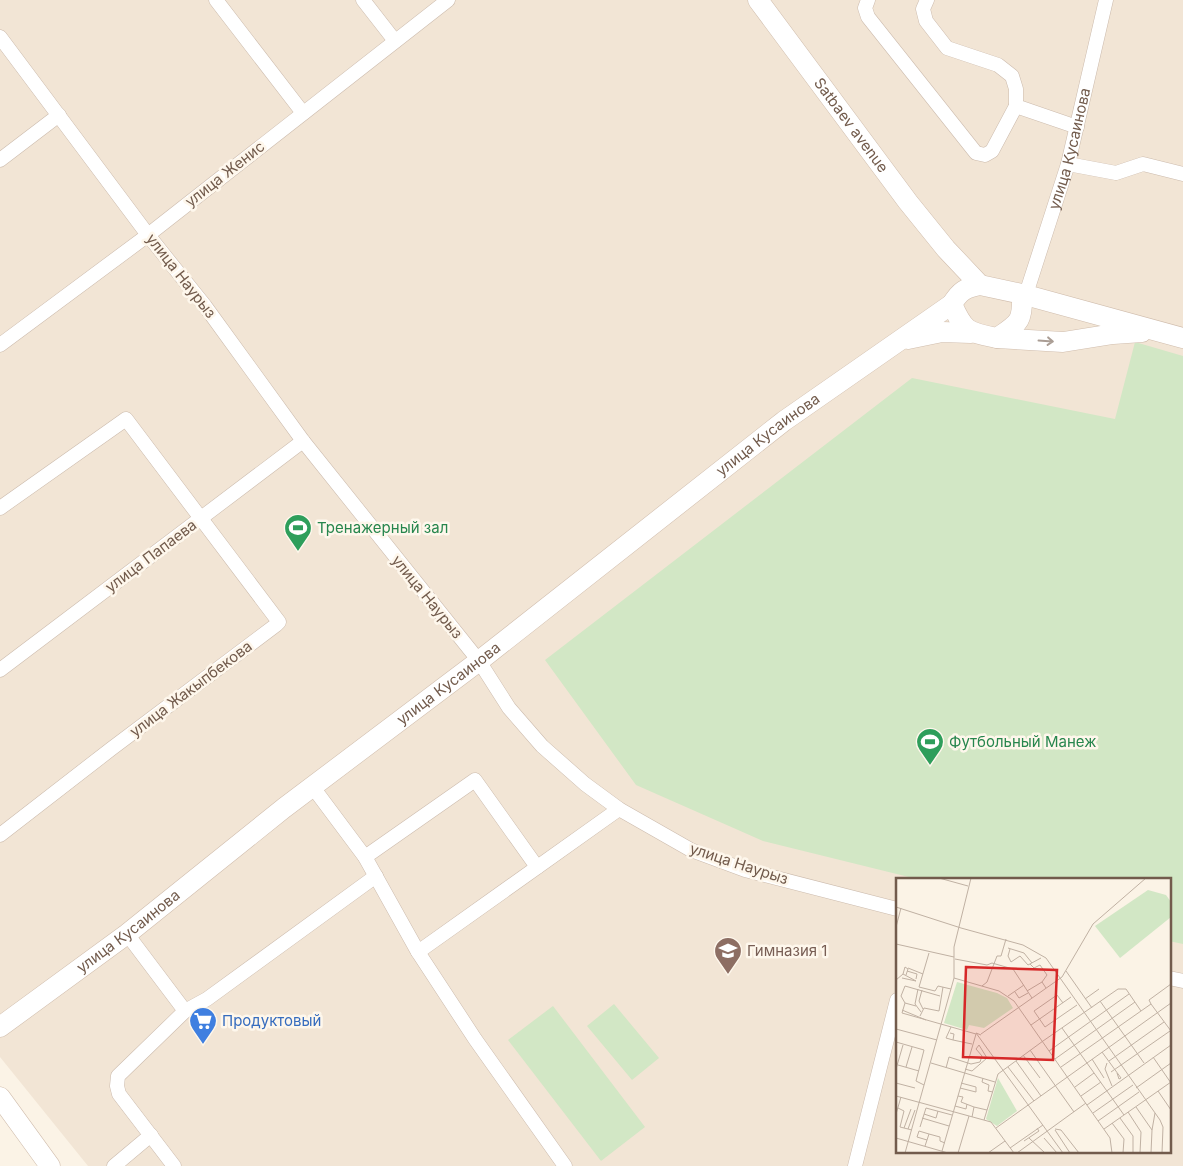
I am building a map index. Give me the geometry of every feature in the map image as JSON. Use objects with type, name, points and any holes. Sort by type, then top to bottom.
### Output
[{"type":"street","points":[[216,0],[303,113]]},
{"type":"street","points":[[364,0],[395,41]]},
{"type":"street","name":"улица Женис","points":[[0,345],[148,235],[448,0]]},
{"type":"street","name":"Satbaev avenue","points":[[758,0],[908,202],[946,249],[980,285]]},
{"type":"street","points":[[868,0],[865,8],[868,17],[976,154],[985,155],[992,151],[1016,106],[1016,89],[1012,76],[998,65],[963,55],[947,48],[926,21],[924,9],[927,0]]},
{"type":"street","name":"улица Кусаинова","points":[[1022,294],[1028,288],[1068,164],[1106,0]]},
{"type":"street","name":"улица Наурыз","points":[[0,37],[148,235],[205,306],[303,441],[479,662],[509,708],[542,746],[586,784],[619,809],[700,854],[744,870],[896,910]]},
{"type":"street","points":[[1016,106],[1076,127]]},
{"type":"street","points":[[0,160],[59,115]]},
{"type":"street","points":[[1068,164],[1116,174],[1143,164],[1183,174]]},
{"type":"street","points":[[946,249],[957,280],[954,300],[958,318],[971,333]]},
{"type":"street","points":[[954,300],[966,288],[980,285],[1022,294],[1183,338]]},
{"type":"street","points":[[997,338],[1014,326],[1021,318],[1022,294]]},
{"type":"street","name":"улица Кусаинова","points":[[0,1027],[127,934],[312,786],[479,662],[784,421],[899,342],[954,300]]},
{"type":"street","points":[[899,342],[922,335],[942,332],[1063,342],[1114,334],[1157,331]]},
{"type":"street","points":[[0,508],[126,419],[201,518]]},
{"type":"street","name":"улица Папаева","points":[[0,670],[303,441]]},
{"type":"street","name":"улица Жакыпбекова","points":[[0,835],[110,748],[279,622],[201,518]]},
{"type":"street","points":[[365,857],[475,780],[537,867]]},
{"type":"street","points":[[312,786],[365,857],[418,952],[475,1039],[565,1166]]},
{"type":"street","points":[[418,952],[619,809]]},
{"type":"street","points":[[174,1166],[119,1094],[117,1086],[118,1076],[185,1011],[207,999],[376,876]]},
{"type":"street","points":[[127,934],[185,1011]]},
{"type":"street","points":[[1170,978],[1183,981]]},
{"type":"street","points":[[855,1166],[896,1004]]},
{"type":"street","points":[[0,1097],[50,1166]]},
{"type":"street","points":[[114,1166],[151,1136]]},
{"type":"shaded area","points":[[0,0],[1183,0],[1183,1166],[88,1166],[0,1057]]},
{"type":"green space","points":[[1135,342],[1183,356],[1183,944],[1170,941],[1170,878],[913,878],[763,841],[636,785],[545,660],[912,378],[1115,419]]},
{"type":"green space","points":[[614,1004],[659,1058],[632,1080],[587,1026]]},
{"type":"green space","points":[[553,1006],[645,1127],[601,1161],[508,1040]]},
{"type":"place","name":"Тренажерный зал","points":[[298,552]]},
{"type":"place","name":"Футбольный Манеж","points":[[930,766]]},
{"type":"place","name":"Гимназия 1","points":[[728,975]]},
{"type":"place","name":"Продуктовый","points":[[203,1045]]}]
